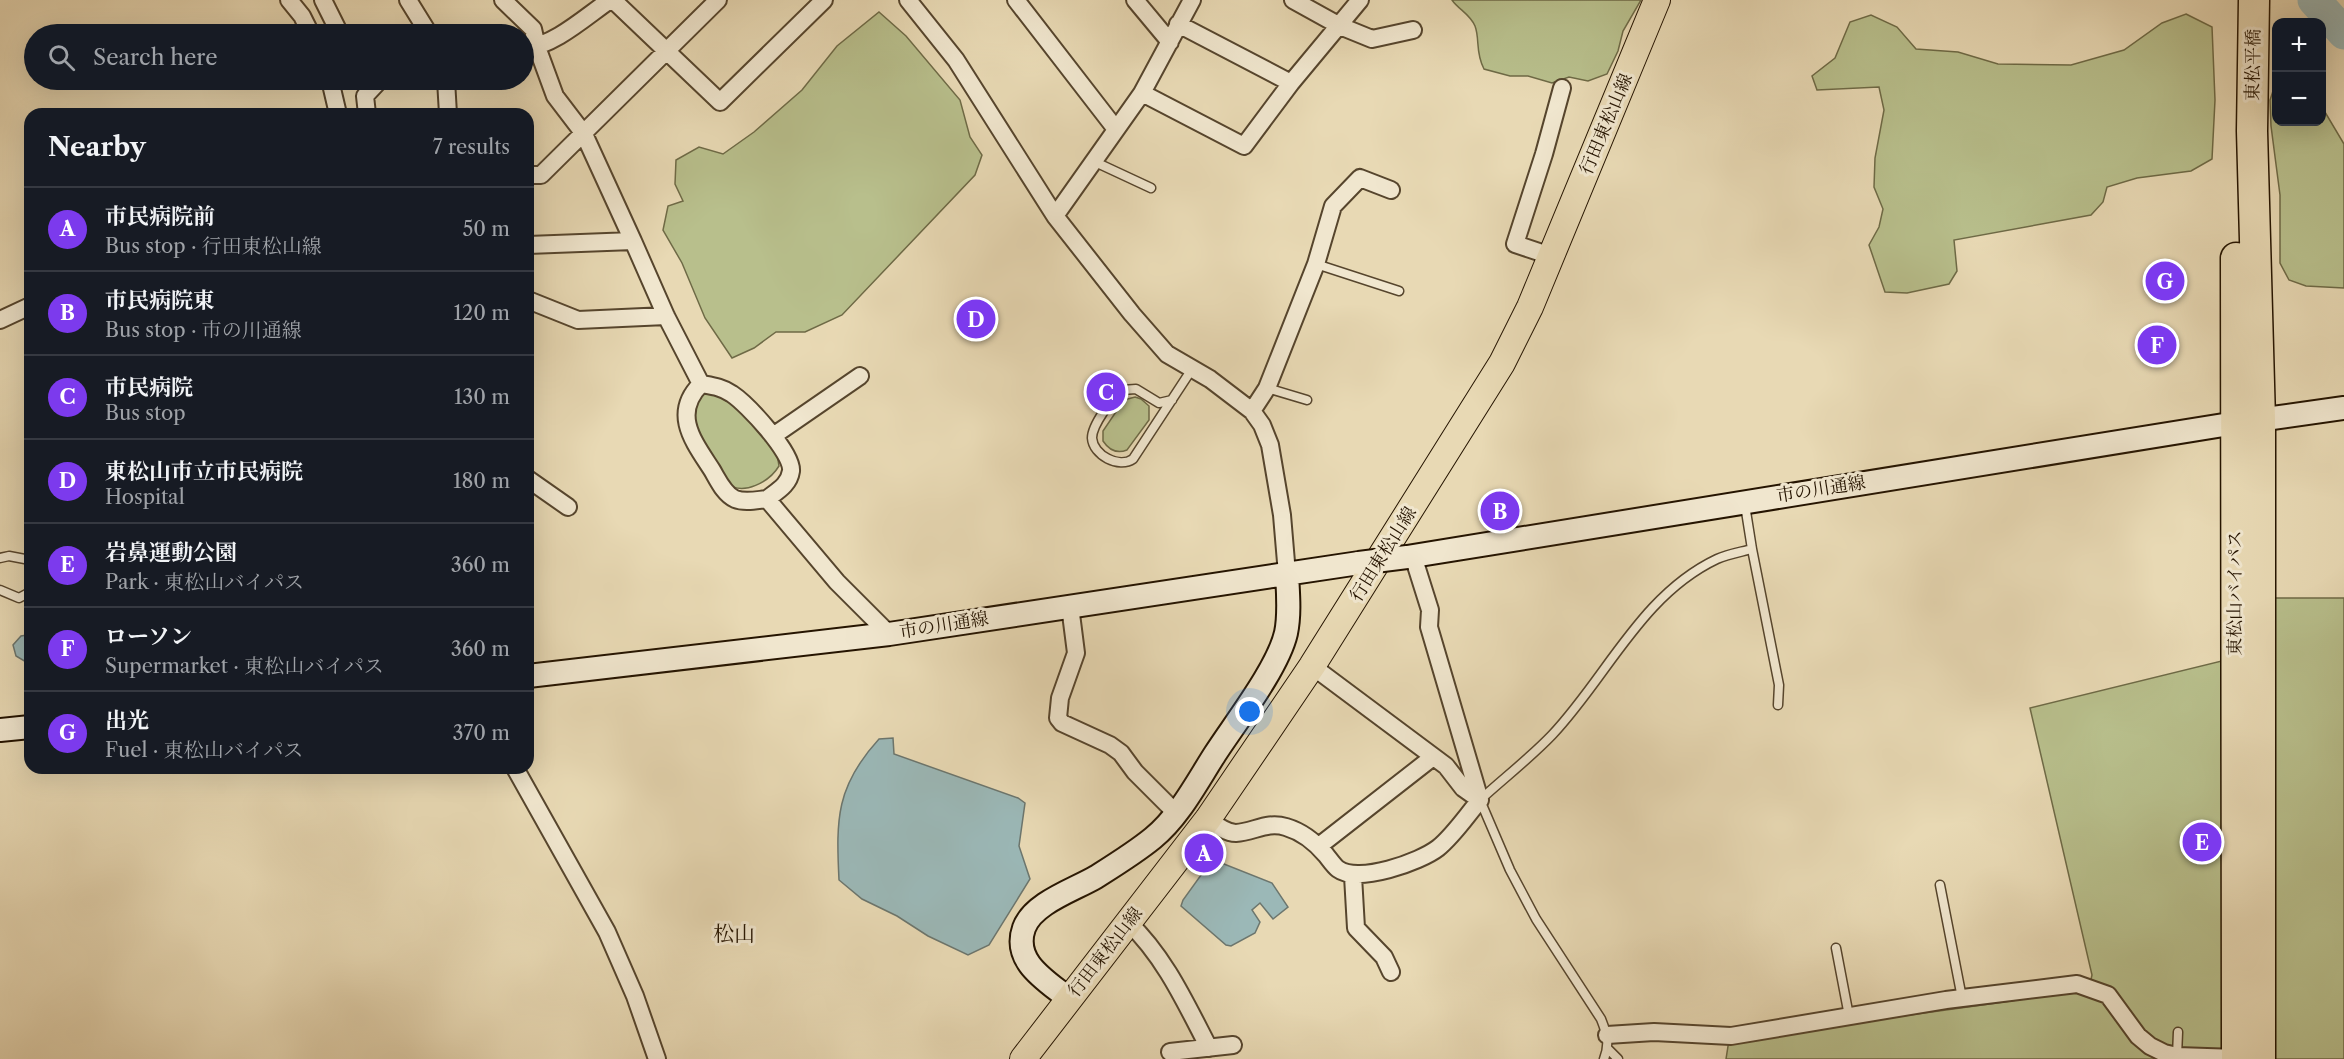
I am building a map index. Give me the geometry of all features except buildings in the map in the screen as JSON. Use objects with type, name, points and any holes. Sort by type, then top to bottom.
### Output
[{"type":"highway","name":"東松平橋","points":[[2235,0],[2244,129]]},
{"type":"highway","name":"東松平橋","points":[[2244,129],[2254,0]]},
{"type":"highway","name":"東松山バイパス","points":[[2244,129],[2260,1059]]},
{"type":"highway","name":"東松山バイパス","points":[[2237,1059],[2248,422]]},
{"type":"main road","name":"行田東松山線","points":[[1023,1059],[1208,819],[1312,666],[1502,363],[1530,307],[1657,0]]},
{"type":"street","points":[[289,0],[306,24]]},
{"type":"street","points":[[323,0],[335,24]]},
{"type":"street","points":[[408,0],[423,24]]},
{"type":"street","points":[[503,0],[528,24]]},
{"type":"street","points":[[534,46],[611,0],[668,50],[720,102],[824,0]]},
{"type":"street","points":[[534,175],[541,175],[718,0]]},
{"type":"street","points":[[908,0],[956,60],[1055,216],[1159,345],[1177,361],[1209,379],[1252,411],[1262,425],[1270,445],[1282,515],[1287,574],[1286,634],[1280,650],[1256,691],[1176,813],[1154,838],[1098,876],[1040,908],[1030,916],[1024,929],[1021,942],[1023,956],[1032,969],[1069,999]]},
{"type":"street","points":[[1016,0],[1116,128]]},
{"type":"street","points":[[1135,0],[1170,42]]},
{"type":"street","points":[[1055,216],[1142,93],[1192,0]]},
{"type":"street","points":[[1293,0],[1340,26],[1372,39],[1413,30]]},
{"type":"street","points":[[1142,93],[1244,146],[1360,0]]},
{"type":"street","points":[[1178,24],[1292,83]]},
{"type":"street","points":[[534,56],[555,96],[584,134],[666,316],[701,384]]},
{"type":"street","points":[[1551,256],[1515,244],[1544,154],[1562,87]]},
{"type":"street","points":[[332,90],[337,108]]},
{"type":"street","points":[[364,90],[366,108]]},
{"type":"street","points":[[447,90],[448,108]]},
{"type":"street","points":[[1252,411],[1267,388],[1316,264],[1333,206],[1360,178],[1391,190]]},
{"type":"street","points":[[534,245],[633,241]]},
{"type":"street","points":[[534,302],[578,320],[666,316]]},
{"type":"street","points":[[0,320],[24,309]]},
{"type":"street","points":[[773,436],[860,376]]},
{"type":"street","points":[[701,384],[720,387],[732,393],[773,436],[791,468],[784,486],[767,499],[747,501],[736,499],[726,493],[690,435],[687,418],[688,401],[701,384]]},
{"type":"street","name":"市の川通線","points":[[534,675],[889,634],[1410,556],[1744,501],[2344,408]]},
{"type":"street","points":[[534,483],[568,507]]},
{"type":"street","points":[[767,499],[837,582],[889,634]]},
{"type":"street","points":[[1410,556],[1430,610],[1429,627],[1480,800]]},
{"type":"street","points":[[1070,606],[1076,653],[1060,698],[1058,718],[1062,723],[1110,745],[1120,753],[1135,772],[1176,813]]},
{"type":"street","points":[[1312,666],[1446,766],[1462,788],[1480,800]]},
{"type":"street","points":[[0,730],[24,728]]},
{"type":"street","points":[[1319,846],[1433,757]]},
{"type":"street","points":[[518,774],[607,932],[635,996],[657,1059]]},
{"type":"street","points":[[1208,819],[1222,829],[1237,833],[1264,825],[1279,825],[1303,834],[1319,846],[1339,870],[1353,876],[1379,872],[1423,857],[1438,848],[1480,800]]},
{"type":"street","points":[[1353,876],[1356,928],[1384,957],[1391,972]]},
{"type":"street","points":[[1128,922],[1147,940],[1181,993],[1209,1048]]},
{"type":"street","points":[[1608,1042],[1654,1032],[1731,1036],[1962,998],[2077,984],[2108,995],[2133,1020],[2138,1036],[2150,1046],[2164,1053],[2177,1056],[2237,1059]]},
{"type":"street","points":[[1170,1052],[1233,1045]]},
{"type":"lane","points":[[1093,161],[1151,188]]},
{"type":"lane","points":[[1316,264],[1399,291]]},
{"type":"lane","points":[[1172,400],[1159,404],[1137,389],[1122,390],[1094,427],[1092,438],[1095,448],[1113,461],[1123,463],[1131,461],[1172,400],[1192,369]]},
{"type":"lane","points":[[1267,388],[1307,400]]},
{"type":"lane","points":[[1744,501],[1779,685],[1778,705]]},
{"type":"lane","points":[[1618,1059],[1608,1042],[1601,1019],[1536,919],[1510,870],[1480,800],[1552,735],[1580,702],[1650,608],[1690,575],[1718,558],[1752,549]]},
{"type":"lane","points":[[0,558],[9,556],[24,559]]},
{"type":"lane","points":[[0,590],[19,598],[24,595]]},
{"type":"lane","points":[[1940,885],[1962,998]]},
{"type":"lane","points":[[1836,948],[1849,1016]]},
{"type":"lane","points":[[2177,1056],[2178,1032]]},
{"type":"lane","points":[[1605,1059],[1608,1042]]},
{"type":"green space","points":[[1452,0],[1641,0],[1623,31],[1618,51],[1607,74],[1588,81],[1569,77],[1552,83],[1528,76],[1510,76],[1484,69],[1475,26]]},
{"type":"green space","points":[[879,12],[906,36],[960,100],[970,137],[982,155],[975,175],[842,315],[805,332],[776,332],[754,348],[732,358],[705,318],[682,263],[663,230],[668,206],[683,201],[675,184],[676,160],[699,147],[723,154],[754,132],[802,90],[837,46]]},
{"type":"green space","points":[[2186,14],[2212,27],[2215,100],[2212,159],[2191,171],[2137,178],[2107,187],[2103,202],[2091,215],[1954,240],[1957,271],[1949,284],[1907,293],[1885,292],[1869,245],[1879,227],[1883,209],[1874,187],[1875,158],[1884,110],[1879,87],[1817,90],[1812,76],[1835,58],[1850,22],[1871,15],[1897,27],[1916,49],[1958,52],[1998,64],[2071,65],[2124,50],[2162,23]]},
{"type":"green space","points":[[2272,94],[2272,126],[2326,126],[2326,114],[2344,144],[2344,288],[2306,286],[2289,280],[2280,263],[2280,195],[2271,126],[2270,100]]},
{"type":"green space","points":[[711,392],[726,396],[751,419],[777,454],[779,466],[763,482],[748,488],[733,487],[727,483],[697,438],[693,427],[694,411],[704,393]]},
{"type":"green space","points":[[1135,397],[1149,406],[1149,420],[1127,450],[1120,452],[1114,450],[1103,441],[1103,431],[1124,400]]},
{"type":"green space","points":[[2274,598],[2344,598],[2344,1059],[1726,1059],[1729,1040],[2089,988],[2092,975],[2030,708],[2275,648]]},
{"type":"water","points":[[24,636],[24,661],[16,656],[13,645]]},
{"type":"water","points":[[893,738],[894,754],[1018,798],[1025,803],[1019,846],[1030,879],[989,945],[968,955],[928,936],[897,916],[862,899],[839,880],[839,821],[847,788],[854,772],[879,739]]},
{"type":"water","points":[[1216,863],[1272,883],[1288,907],[1273,919],[1260,903],[1252,910],[1260,922],[1255,933],[1231,946],[1226,945],[1181,906],[1209,864]]},
{"type":"waterway","points":[[2314,0],[2344,33]]},
{"type":"place","name":"出光","points":[[2165,281]]},
{"type":"place","name":"東松山市立市民病院","points":[[976,319]]},
{"type":"place","name":"ローソン","points":[[2157,345]]},
{"type":"place","name":"市民病院","points":[[1106,392]]},
{"type":"place","name":"市民病院東","points":[[1500,511]]},
{"type":"place","name":"岩鼻運動公園","points":[[2202,842]]},
{"type":"place","name":"市民病院前","points":[[1204,853]]},
{"type":"district","name":"松山","points":[[734,934]]}]
